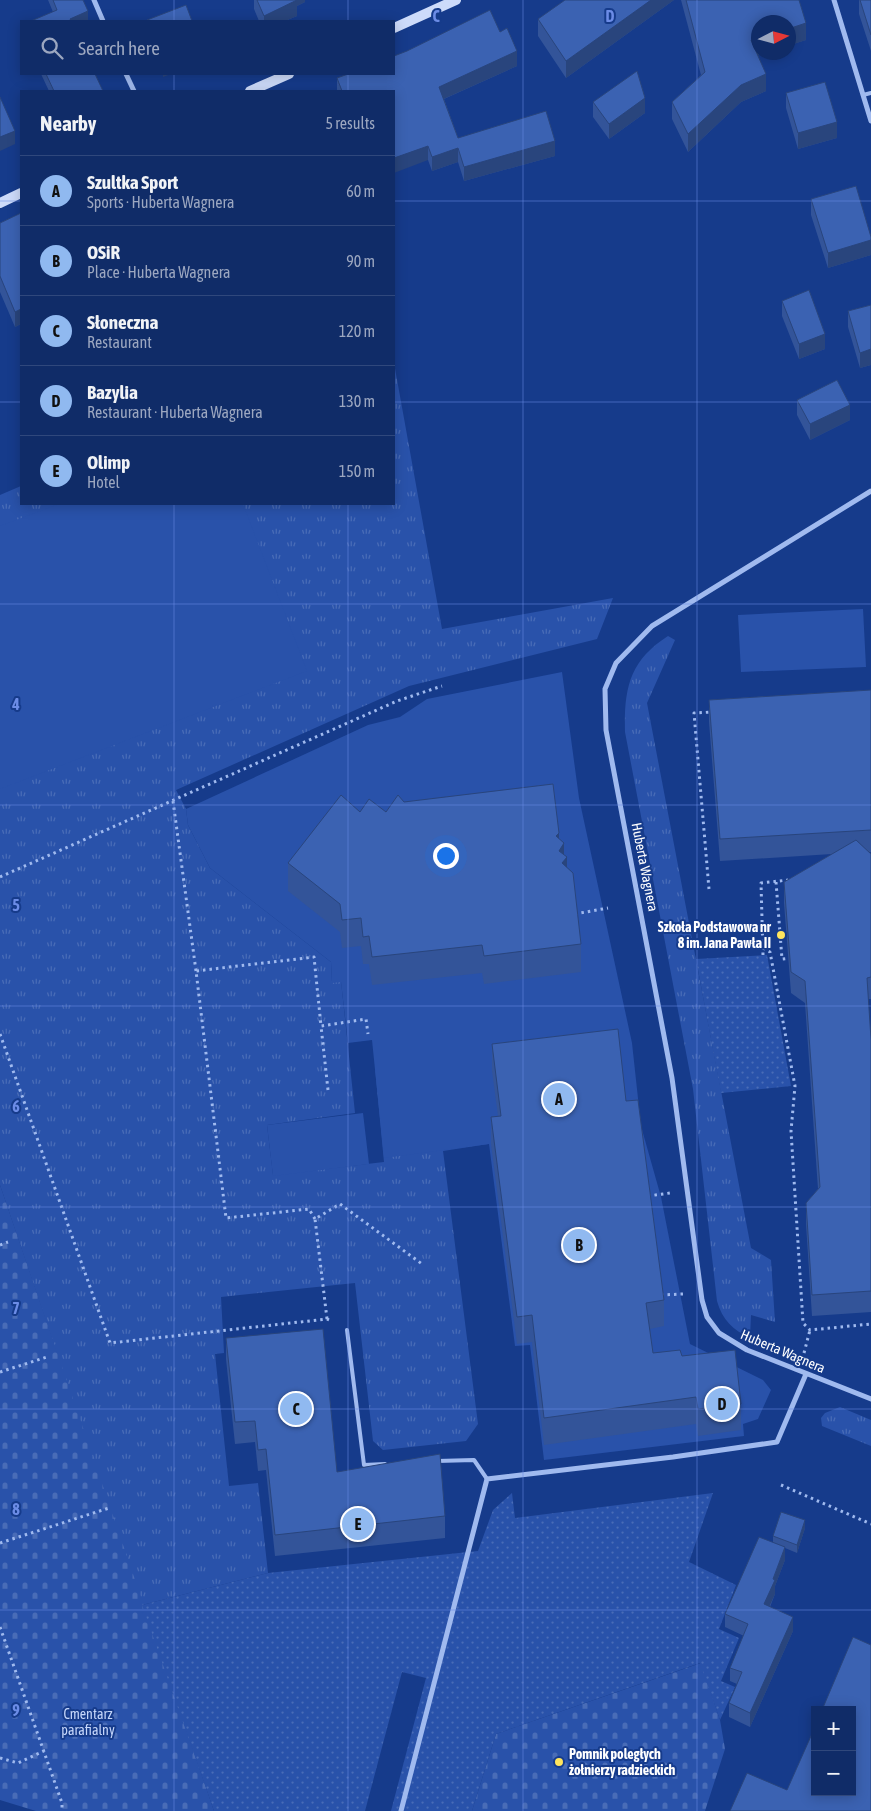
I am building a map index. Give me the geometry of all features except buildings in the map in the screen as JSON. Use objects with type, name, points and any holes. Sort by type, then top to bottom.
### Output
[{"type":"street","points":[[94,0],[103,20]]},
{"type":"street","points":[[395,28],[456,0]]},
{"type":"street","points":[[834,0],[871,121]]},
{"type":"street","points":[[126,75],[134,90]]},
{"type":"street","points":[[252,90],[288,75]]},
{"type":"street","points":[[0,203],[20,194]]},
{"type":"street","name":"Huberta Wagnera","points":[[871,491],[652,626],[616,663],[605,688],[606,730],[672,1078],[702,1300],[707,1317],[719,1333],[747,1350],[871,1399]]},
{"type":"street","points":[[401,1811],[487,1479],[673,1457],[777,1442],[806,1374]]},
{"type":"lane","points":[[863,95],[871,93]]},
{"type":"lane","points":[[347,1330],[364,1464],[392,1463]]},
{"type":"lane","points":[[428,1462],[474,1460],[487,1479]]},
{"type":"path","points":[[0,877],[397,701],[442,686]]},
{"type":"path","points":[[708,889],[694,713],[714,712]]},
{"type":"path","points":[[173,801],[226,1218],[309,1209],[315,1218],[327,1318]]},
{"type":"path","points":[[763,955],[761,883],[793,880]]},
{"type":"path","points":[[776,882],[782,959],[795,958]]},
{"type":"path","points":[[575,914],[608,908]]},
{"type":"path","points":[[763,948],[770,952],[795,1086],[791,1131],[804,1323],[810,1330],[810,1336],[798,1370]]},
{"type":"path","points":[[196,971],[314,957],[328,1090]]},
{"type":"path","points":[[321,1026],[366,1019],[368,1034]]},
{"type":"path","points":[[0,1034],[110,1343],[327,1318],[347,1330]]},
{"type":"path","points":[[648,1196],[672,1193]]},
{"type":"path","points":[[315,1218],[340,1204],[422,1264]]},
{"type":"path","points":[[0,1245],[8,1242]]},
{"type":"path","points":[[660,1295],[683,1294]]},
{"type":"path","points":[[810,1330],[871,1324]]},
{"type":"path","points":[[0,1372],[47,1357]]},
{"type":"path","points":[[781,1485],[871,1524]]},
{"type":"path","points":[[0,1543],[109,1508]]},
{"type":"path","points":[[0,1627],[62,1803],[62,1811]]},
{"type":"path","points":[[0,1758],[18,1764],[44,1751]]},
{"type":"green space","points":[[395,369],[442,629],[613,598],[597,639],[409,686],[176,790],[186,809],[188,825],[210,868],[331,962],[332,982],[341,981],[355,1113],[267,1125],[273,1175],[384,1162],[375,1068],[501,1142],[443,1151],[478,1424],[466,1441],[383,1450],[373,1441],[355,1283],[221,1297],[224,1353],[215,1354],[229,1486],[258,1483],[268,1573],[142,1605],[0,1185],[0,495],[20,486],[20,505],[395,505]]},
{"type":"green space","points":[[56,505],[243,505],[307,671],[0,789],[0,526]]},
{"type":"green space","points":[[863,609],[866,667],[741,672],[738,615]]},
{"type":"green space","points":[[668,636],[675,640],[647,703],[751,1248],[771,1260],[775,1322],[751,1315],[750,1337],[729,1324],[717,1301],[693,1089],[625,732],[626,702],[632,677],[637,666],[645,656]]},
{"type":"green space","points":[[562,672],[579,798],[632,1043],[641,1126],[661,1197],[690,1344],[763,1380],[771,1390],[758,1419],[743,1424],[744,1436],[544,1460],[530,1345],[515,1346],[489,1144],[384,1158],[372,1040],[348,1043],[341,982],[332,983],[331,962],[210,868],[188,825],[186,809],[368,725],[400,717],[427,699]]},
{"type":"green space","points":[[767,955],[791,1086],[721,1093],[696,959]]},
{"type":"green space","points":[[363,1113],[369,1164],[273,1176],[267,1125]]},
{"type":"green space","name":"Cmentarz parafialny","points":[[0,1185],[214,1811],[36,1811],[0,1800]]},
{"type":"green space","points":[[840,1407],[871,1420],[871,1446],[822,1426],[821,1418],[825,1413]]},
{"type":"green space","points":[[512,1493],[515,1518],[713,1493],[689,1562],[736,1585],[719,1629],[739,1638],[721,1681],[735,1687],[720,1720],[700,1663],[496,1734],[472,1811],[391,1811],[426,1678],[402,1672],[365,1811],[214,1811],[142,1605],[268,1573],[478,1551],[493,1510]]},
{"type":"green space","points":[[701,1663],[720,1720],[725,1749],[705,1811],[472,1811],[496,1734]]},
{"type":"place","name":"Szkoła Podstawowa nr 8 im. Jana Pawła II","points":[[781,935]]},
{"type":"place","name":"Szultka Sport","points":[[559,1099]]},
{"type":"place","name":"OSiR","points":[[579,1245]]},
{"type":"place","name":"Bazylia","points":[[722,1404]]},
{"type":"place","name":"Słoneczna","points":[[296,1409]]},
{"type":"place","name":"Olimp","points":[[358,1524]]},
{"type":"place","name":"Pomnik poległych żołnierzy radzieckich","points":[[559,1762]]}]
